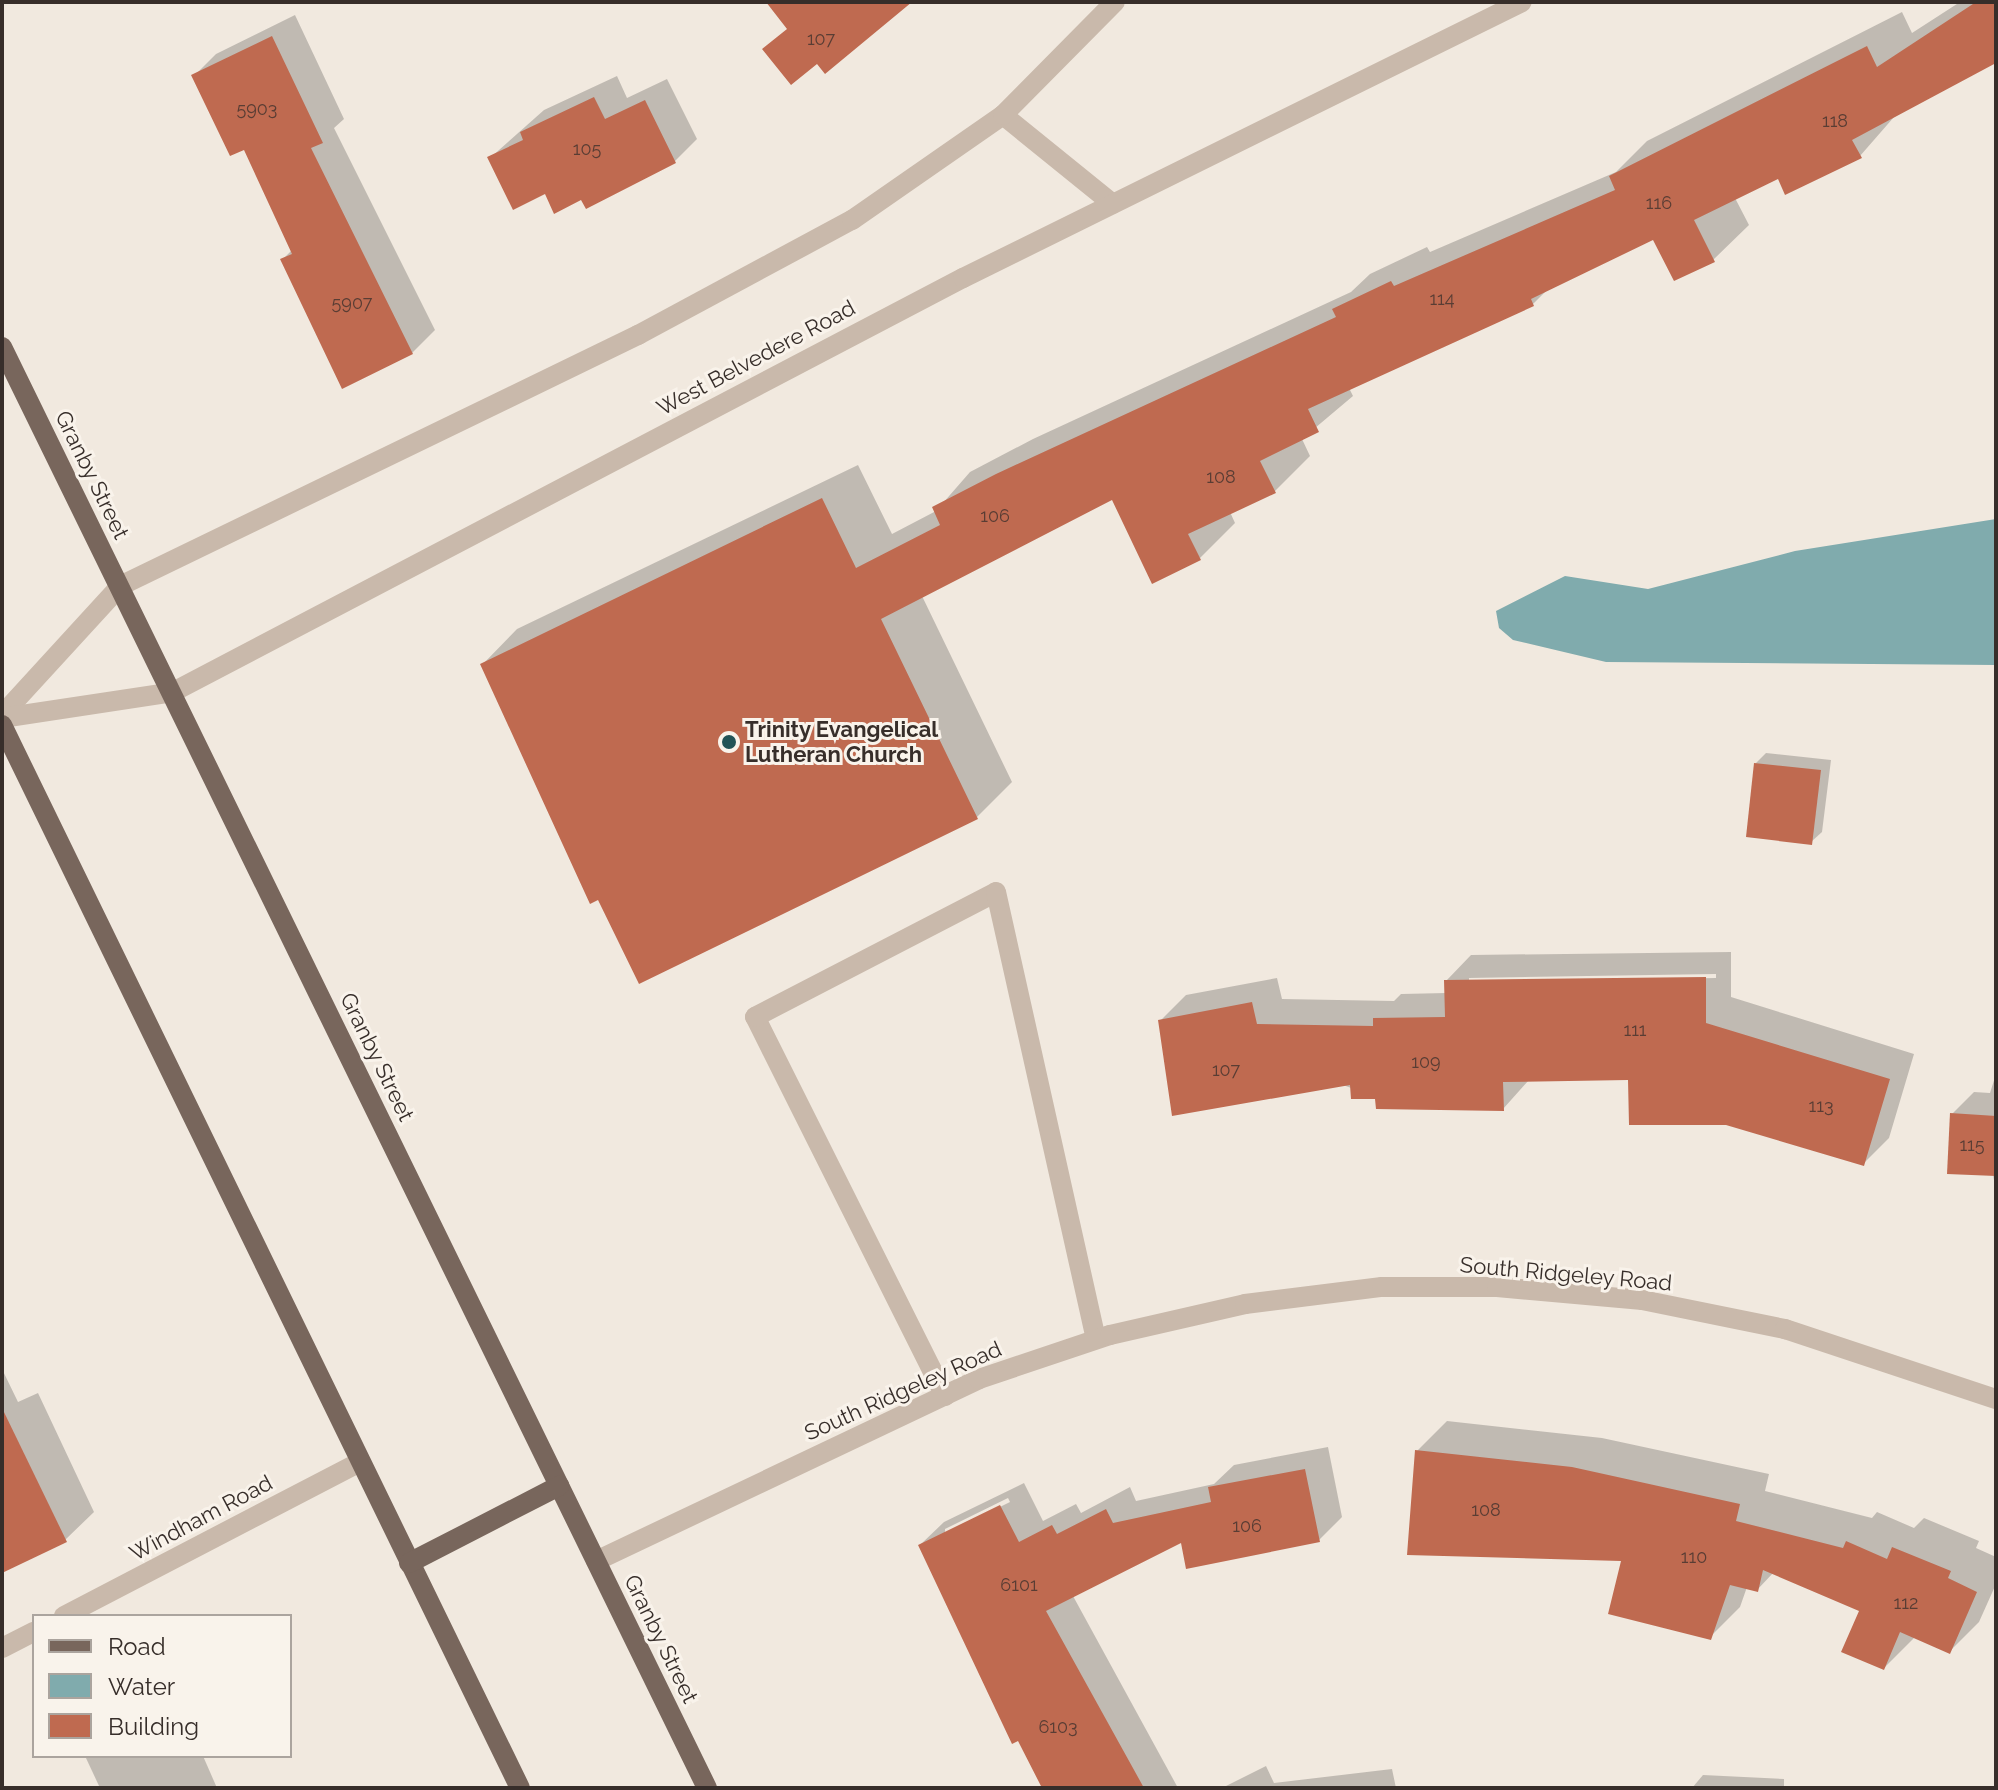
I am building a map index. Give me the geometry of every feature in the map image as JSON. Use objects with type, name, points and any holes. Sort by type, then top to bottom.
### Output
[{"type":"main road","name":"Granby Street","points":[[2,347],[707,1788]]},
{"type":"main road","points":[[2,725],[520,1788]]},
{"type":"main road","points":[[409,1563],[559,1486]]},
{"type":"street","name":"West Belvedere Road","points":[[2,717],[120,586],[691,306],[852,220],[949,160],[1003,115],[1115,2]]},
{"type":"street","name":"West Belvedere Road","points":[[2,717],[173,692],[1113,204],[1522,2]]},
{"type":"street","points":[[1003,115],[1113,204]]},
{"type":"street","points":[[945,1396],[755,1017],[996,892],[1096,1339]]},
{"type":"street","name":"South Ridgeley Road","points":[[596,1561],[945,1396],[1096,1339],[1245,1304],[1382,1287],[1497,1287],[1642,1300],[1785,1329],[1996,1399]]},
{"type":"street","name":"Windham Road","points":[[68,1614],[360,1462]]},
{"type":"street","points":[[2,1648],[32,1633]]},
{"type":"water","points":[[1996,519],[1996,665],[1606,662],[1513,640],[1499,628],[1496,611],[1565,576],[1648,589],[1795,551]]},
{"type":"building","points":[[766,2],[912,2],[825,74],[817,64],[791,85],[762,49],[787,29]]},
{"type":"building","points":[[1976,2],[1996,2],[1996,63],[1852,140],[1862,158],[1785,195],[1778,179],[1694,220],[1715,262],[1674,281],[1653,240],[1531,299],[1534,306],[1308,409],[1319,432],[1260,461],[1276,493],[1188,534],[1201,560],[1152,584],[1112,500],[881,619],[978,819],[639,984],[598,900],[590,904],[480,664],[822,498],[856,568],[940,525],[932,507],[996,474],[1336,317],[1332,309],[1391,281],[1394,286],[1615,190],[1609,176],[1867,46],[1877,67]]},
{"type":"building","points":[[272,36],[323,143],[311,148],[413,354],[342,389],[280,259],[292,254],[244,150],[230,156],[191,75]]},
{"type":"building","points":[[594,97],[605,119],[645,100],[676,163],[586,209],[581,200],[554,214],[545,194],[513,210],[487,157],[523,140],[520,132]]},
{"type":"building","points":[[1754,763],[1821,770],[1812,845],[1746,837]]},
{"type":"building","points":[[1706,977],[1706,1023],[1890,1079],[1864,1166],[1726,1125],[1629,1125],[1628,1080],[1503,1082],[1504,1111],[1376,1109],[1375,1099],[1351,1099],[1350,1085],[1172,1116],[1158,1020],[1252,1002],[1257,1024],[1373,1026],[1373,1018],[1445,1017],[1444,980]]},
{"type":"building","points":[[1950,1113],[1996,1116],[1996,1176],[1947,1174]]},
{"type":"building","points":[[2,1408],[67,1542],[2,1573]]},
{"type":"building","points":[[1415,1450],[1572,1467],[1740,1504],[1736,1521],[1843,1548],[1846,1541],[1887,1559],[1892,1547],[1951,1571],[1948,1578],[1977,1592],[1950,1654],[1900,1632],[1884,1670],[1841,1652],[1859,1611],[1763,1570],[1758,1592],[1730,1585],[1711,1640],[1608,1614],[1621,1561],[1407,1555]]},
{"type":"building","points":[[1305,1469],[1320,1542],[1186,1569],[1181,1543],[1046,1611],[1144,1788],[1042,1788],[1018,1741],[1012,1744],[918,1545],[1000,1505],[1019,1542],[1052,1525],[1057,1534],[1106,1509],[1113,1523],[1211,1502],[1208,1487]]},
{"type":"place","name":"Trinity Evangelical Lutheran Church","points":[[729,742]]}]
